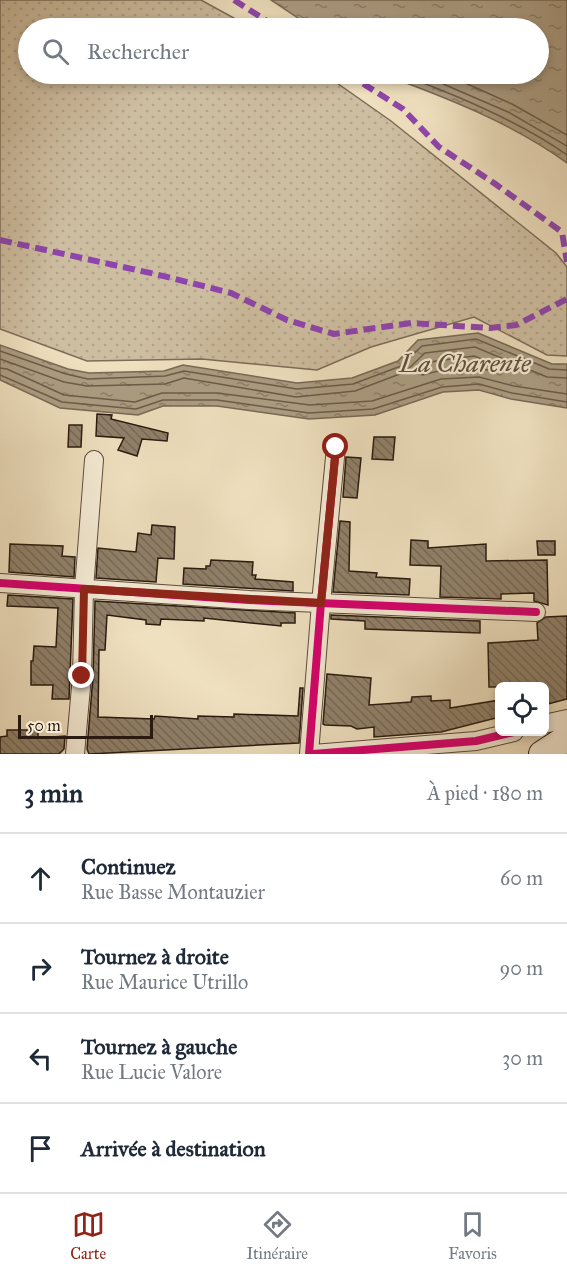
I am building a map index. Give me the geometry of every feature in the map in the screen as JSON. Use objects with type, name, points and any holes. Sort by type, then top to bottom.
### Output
[{"type":"main road","points":[[542,754],[567,738]]},
{"type":"street","points":[[336,447],[321,603],[311,754],[476,741],[497,736]]},
{"type":"street","points":[[75,754],[82,676],[84,589],[94,460]]},
{"type":"street","points":[[0,583],[321,603],[536,612]]},
{"type":"street","points":[[549,723],[567,719]]},
{"type":"shaded area","points":[[0,0],[201,0],[234,18],[18,18],[18,84],[338,84],[391,121],[556,253],[567,267],[567,356],[547,355],[474,317],[371,347],[317,370],[202,359],[87,361],[0,329]]},
{"type":"water","points":[[271,0],[567,0],[567,163],[501,123],[408,84],[549,84],[549,18],[298,18]]},
{"type":"water","name":"La Charente","points":[[478,333],[552,364],[567,364],[567,408],[511,399],[479,390],[443,392],[375,415],[309,419],[217,406],[163,406],[138,415],[60,408],[0,380],[0,345],[68,369],[89,373],[164,371],[183,365],[297,383],[352,378],[398,361],[418,340]]},
{"type":"building","points":[[97,414],[112,415],[111,419],[168,433],[167,441],[142,439],[137,456],[118,450],[124,438],[96,436]]},
{"type":"building","points":[[69,425],[82,425],[81,447],[68,447]]},
{"type":"building","points":[[374,437],[395,437],[393,460],[372,459]]},
{"type":"building","points":[[346,457],[361,458],[357,498],[343,497]]},
{"type":"building","points":[[340,521],[350,522],[349,571],[377,573],[376,577],[410,579],[409,595],[333,592]]},
{"type":"building","points":[[152,525],[175,527],[174,559],[158,558],[156,582],[96,578],[98,548],[136,552],[138,533],[151,535]]},
{"type":"building","points":[[411,540],[428,541],[428,548],[486,544],[486,561],[547,560],[548,605],[534,601],[534,593],[501,594],[501,599],[440,597],[441,566],[410,565]]},
{"type":"building","points":[[537,541],[555,541],[555,555],[538,555]]},
{"type":"building","points":[[10,544],[63,546],[62,556],[75,557],[74,577],[9,572]]},
{"type":"building","points":[[211,560],[253,562],[252,575],[256,575],[255,579],[293,582],[293,591],[183,584],[184,568],[206,569],[206,566],[210,566]]},
{"type":"building","points":[[8,595],[73,599],[69,699],[52,699],[53,685],[31,685],[31,661],[33,661],[34,646],[56,647],[58,608],[7,606]]},
{"type":"building","points":[[95,601],[295,613],[295,623],[281,623],[281,626],[204,618],[204,621],[161,619],[160,625],[146,624],[146,620],[107,615],[105,650],[99,650],[98,717],[154,719],[155,716],[198,719],[198,716],[234,717],[234,714],[298,716],[300,688],[303,688],[299,743],[89,754],[87,749],[93,677]]},
{"type":"building","points":[[331,615],[480,621],[480,633],[365,629],[365,621],[331,619]]},
{"type":"building","points":[[567,616],[567,699],[549,704],[549,682],[495,682],[495,687],[489,687],[488,643],[538,640],[537,623],[546,617]]},
{"type":"building","points":[[327,674],[371,678],[369,705],[411,702],[412,697],[431,696],[431,701],[450,700],[450,708],[495,701],[495,718],[441,732],[374,737],[374,727],[357,729],[351,726],[323,724]]},
{"type":"building","points":[[7,730],[38,730],[38,738],[65,736],[64,749],[59,754],[0,754],[0,737],[7,736]]},
{"type":"marked path","points":[[234,0],[262,18]]},
{"type":"marked path","points":[[364,84],[403,109],[439,147],[562,232],[567,262]]},
{"type":"marked path","points":[[0,240],[231,293],[287,320],[334,334],[411,323],[490,328],[516,325],[567,299]]},
{"type":"cycle path","points":[[309,754],[336,447]]},
{"type":"cycle path","points":[[0,583],[249,600],[536,612]]},
{"type":"cycle path","points":[[313,754],[476,741],[497,736]]},
{"type":"route","points":[[82,676],[84,589],[321,603],[336,447]]}]
